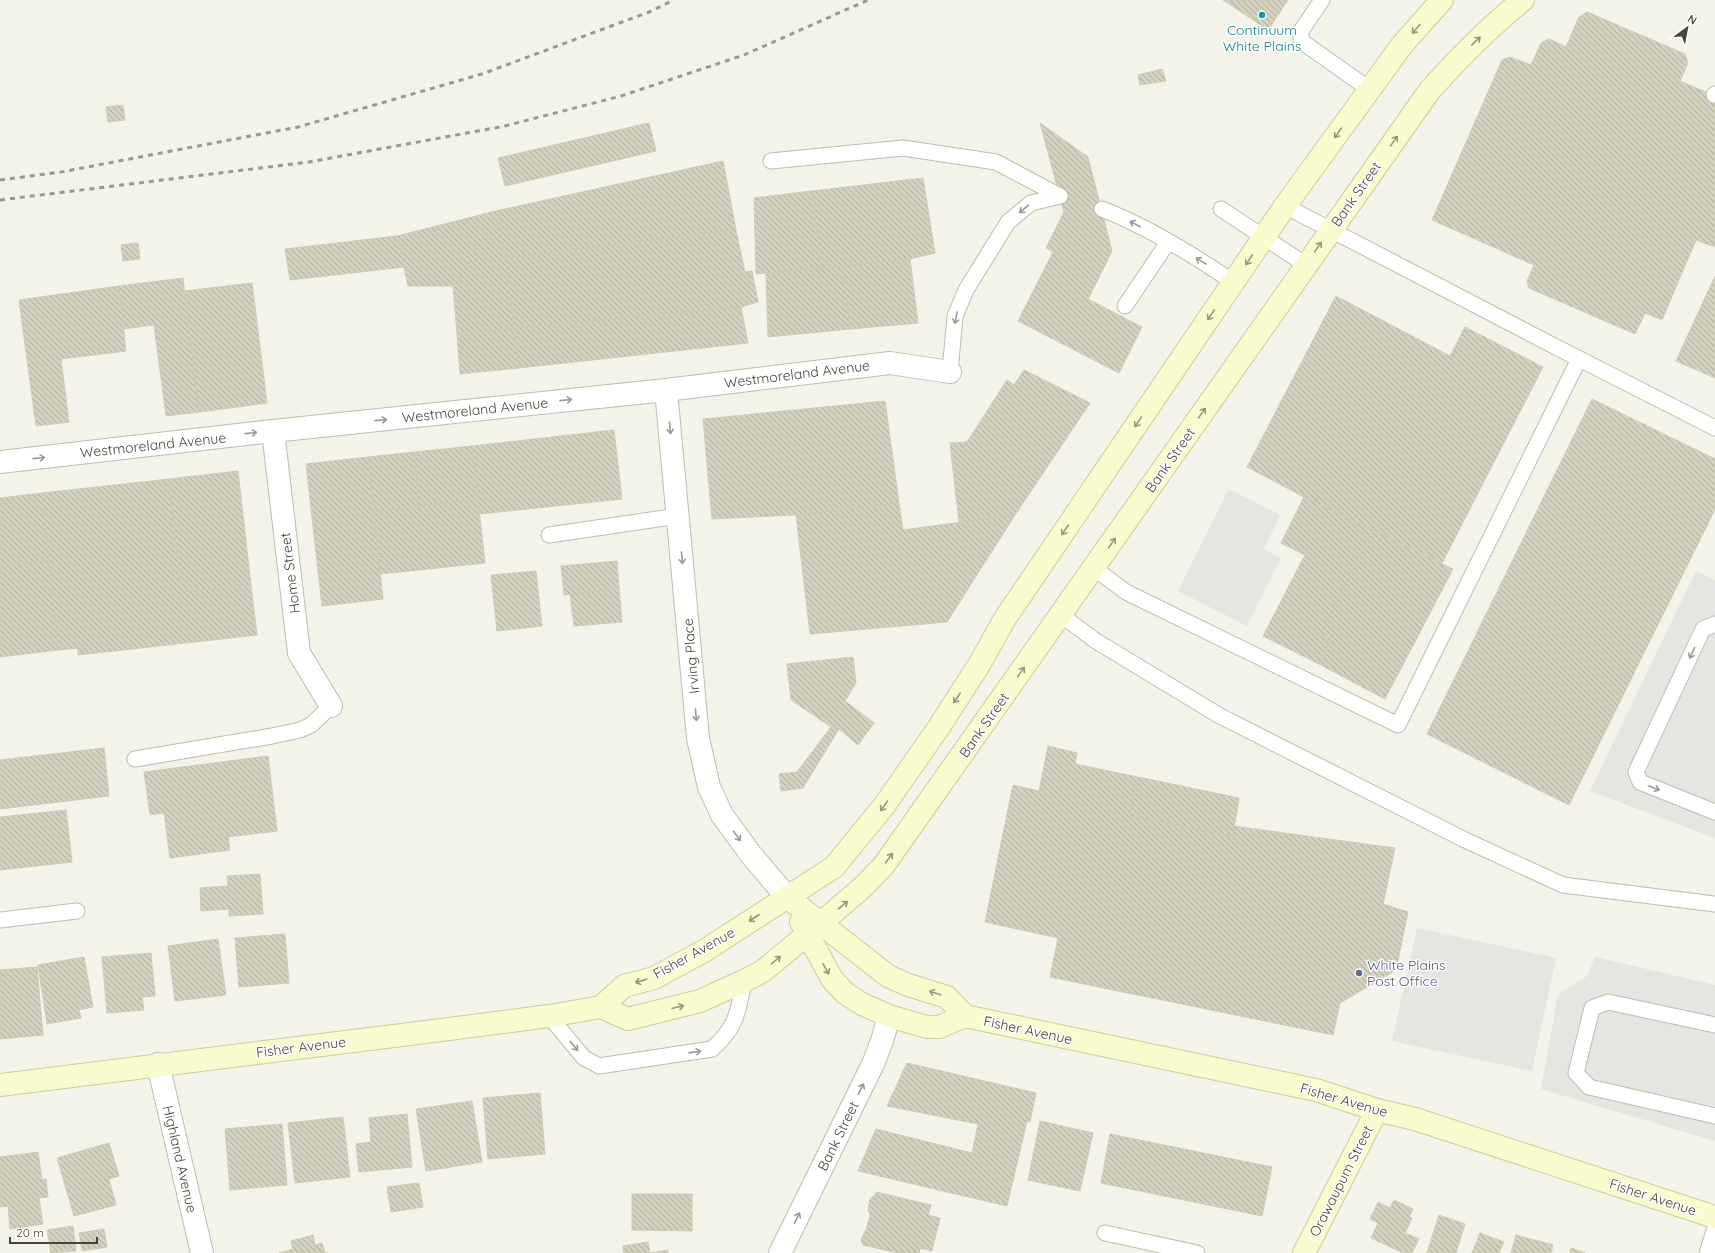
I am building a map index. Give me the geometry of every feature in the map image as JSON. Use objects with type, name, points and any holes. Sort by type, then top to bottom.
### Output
[{"type":"street","points":[[787,897],[834,867],[884,806],[967,684],[1004,620],[1263,237],[1402,45],[1442,0]]},
{"type":"street","name":"Bank Street","points":[[814,929],[863,887],[884,866],[1430,90],[1461,55],[1500,18],[1523,0]]},
{"type":"street","name":"Westmoreland Avenue","points":[[0,462],[273,431],[666,390],[890,363],[950,372]]},
{"type":"street","name":"Irving Place","points":[[666,390],[698,738],[709,787],[722,816],[752,856],[787,897]]},
{"type":"street","name":"Home Street","points":[[273,431],[299,654],[331,706]]},
{"type":"street","name":"Fisher Avenue","points":[[0,1085],[549,1016],[601,1007],[624,986],[654,978],[688,960],[787,897],[814,929],[888,976],[908,985],[947,998],[965,1016],[1316,1090],[1377,1110],[1415,1119],[1715,1217]]},
{"type":"street","points":[[601,1007],[628,1019],[700,1002],[763,971],[814,929]]},
{"type":"street","name":"Fisher Avenue","points":[[814,929],[832,979],[845,993],[862,1004],[889,1016],[927,1027],[939,1027],[965,1016]]},
{"type":"street","name":"Bank Street","points":[[780,1253],[873,1064],[882,1041],[889,1016]]},
{"type":"street","name":"Highland Avenue","points":[[158,1064],[202,1253]]},
{"type":"street","name":"Orawaupum Street","points":[[1304,1253],[1377,1110]]},
{"type":"lane","points":[[1322,0],[1301,31],[1301,41],[1369,89]]},
{"type":"lane","points":[[771,161],[903,148],[996,162],[1060,196],[1031,203],[1008,222],[966,290],[955,316],[950,372]]},
{"type":"lane","points":[[1285,206],[1715,428]]},
{"type":"lane","points":[[1102,209],[1122,217],[1168,242],[1233,282]]},
{"type":"lane","points":[[1221,209],[1306,265]]},
{"type":"lane","points":[[1125,306],[1168,242]]},
{"type":"lane","points":[[1094,568],[1126,592],[1398,725],[1579,359]]},
{"type":"lane","points":[[549,536],[678,516]]},
{"type":"lane","points":[[1061,615],[1096,641],[1220,716],[1465,840],[1563,885],[1715,904]]},
{"type":"lane","points":[[1715,624],[1703,629],[1636,772],[1640,782],[1715,811]]},
{"type":"lane","points":[[135,759],[300,730],[311,725],[331,706]]},
{"type":"lane","points":[[0,920],[77,911]]},
{"type":"lane","points":[[549,1016],[584,1058],[599,1066],[712,1049],[724,1038],[735,1021],[744,981]]},
{"type":"lane","points":[[1715,1025],[1608,1002],[1592,1008],[1576,1073],[1589,1087],[1715,1116]]},
{"type":"lane","points":[[1707,1253],[1715,1228]]},
{"type":"lane","points":[[1105,1233],[1197,1253]]},
{"type":"shaded area","points":[[1229,489],[1280,515],[1264,549],[1281,558],[1247,626],[1178,591]]},
{"type":"shaded area","points":[[1696,571],[1715,580],[1715,838],[1590,791]]},
{"type":"shaded area","points":[[1417,928],[1556,958],[1532,1071],[1392,1041]]},
{"type":"shaded area","points":[[1595,957],[1715,985],[1715,1141],[1541,1089],[1558,994],[1587,976]]},
{"type":"building","name":"Continuum White Plains","points":[[1223,0],[1288,0],[1268,30]]},
{"type":"building","points":[[1587,12],[1685,54],[1688,63],[1680,81],[1715,96],[1715,247],[1696,240],[1662,320],[1645,313],[1635,334],[1529,288],[1527,281],[1534,265],[1432,220],[1502,60],[1510,57],[1531,65],[1541,43],[1549,39],[1566,47],[1579,17]]},
{"type":"building","points":[[1162,69],[1166,81],[1140,85],[1138,75]]},
{"type":"building","points":[[123,105],[125,120],[108,122],[106,107]]},
{"type":"building","points":[[649,123],[656,151],[505,186],[498,158]]},
{"type":"building","points":[[1040,123],[1088,157],[1112,251],[1088,299],[1142,327],[1119,373],[1018,321],[1053,252],[1046,248],[1064,212]]},
{"type":"building","points":[[723,161],[736,230],[505,259],[500,221],[496,211]]},
{"type":"building","points":[[923,178],[935,253],[910,259],[821,268],[812,191]]},
{"type":"building","points":[[812,191],[821,268],[756,274],[754,198]]},
{"type":"building","points":[[496,211],[500,221],[453,286],[408,286],[397,236]]},
{"type":"building","points":[[500,221],[514,328],[457,334],[453,286]]},
{"type":"building","points":[[736,230],[745,272],[752,271],[758,302],[741,307],[514,328],[505,259]]},
{"type":"building","points":[[397,236],[404,267],[290,280],[285,249]]},
{"type":"building","points":[[138,243],[140,259],[123,261],[121,245]]},
{"type":"building","points":[[910,259],[918,323],[850,329],[842,266]]},
{"type":"building","points":[[842,266],[850,329],[768,337],[766,274]]},
{"type":"building","points":[[1715,276],[1715,378],[1676,361]]},
{"type":"building","points":[[183,278],[199,412],[166,416],[154,325],[123,329],[119,286]]},
{"type":"building","points":[[252,283],[267,403],[199,412],[185,291]]},
{"type":"building","points":[[119,286],[126,351],[61,359],[69,422],[36,426],[19,300]]},
{"type":"building","points":[[1336,296],[1450,356],[1465,327],[1543,367],[1442,563],[1304,497],[1247,467]]},
{"type":"building","points":[[741,307],[748,343],[519,368],[514,328]]},
{"type":"building","points":[[514,328],[519,368],[460,374],[457,334]]},
{"type":"building","points":[[1024,370],[1090,403],[1015,515],[959,522],[950,443],[967,442],[1007,380],[1014,385]]},
{"type":"building","points":[[1592,399],[1715,459],[1715,509],[1569,805],[1427,734]]},
{"type":"building","points":[[885,401],[899,503],[796,515],[712,519],[703,419]]},
{"type":"building","points":[[614,430],[622,499],[480,514],[472,446]]},
{"type":"building","points":[[472,446],[478,499],[418,507],[415,452]]},
{"type":"building","points":[[415,452],[418,507],[374,512],[368,457]]},
{"type":"building","points":[[368,457],[383,599],[322,606],[306,464]]},
{"type":"building","points":[[238,471],[251,585],[181,592],[169,479]]},
{"type":"building","points":[[169,479],[181,592],[251,585],[257,635],[78,655],[78,648],[58,650],[42,493]]},
{"type":"building","points":[[42,493],[49,560],[0,565],[0,498]]},
{"type":"building","points":[[1304,497],[1372,530],[1320,633],[1331,639],[1319,664],[1263,636],[1305,555],[1281,543]]},
{"type":"building","points":[[478,499],[485,563],[380,574],[374,512]]},
{"type":"building","points":[[899,503],[903,530],[1015,515],[947,622],[810,634],[796,515]]},
{"type":"building","points":[[1372,530],[1453,569],[1385,699],[1319,664],[1331,639],[1320,633]]},
{"type":"building","points":[[49,560],[58,650],[0,657],[0,565]]},
{"type":"building","points":[[617,561],[619,588],[564,595],[561,566]]},
{"type":"building","points":[[536,571],[542,626],[497,631],[491,575]]},
{"type":"building","points":[[619,588],[622,622],[574,626],[570,594]]},
{"type":"building","points":[[853,657],[856,683],[845,701],[874,723],[858,745],[839,729],[803,788],[781,791],[779,774],[797,772],[831,727],[791,700],[787,664]]},
{"type":"building","points":[[1048,746],[1077,753],[1075,764],[1138,777],[1130,816],[1233,836],[1233,826],[1395,848],[1383,904],[1408,912],[1396,970],[1340,1003],[1333,1035],[1050,977],[1058,938],[985,922],[1013,785],[1039,791]]},
{"type":"building","points":[[104,748],[109,796],[0,809],[0,760]]},
{"type":"building","points":[[268,756],[277,831],[228,837],[230,850],[170,858],[164,813],[150,815],[144,772]]},
{"type":"building","points":[[1138,777],[1239,798],[1233,836],[1130,816]]},
{"type":"building","points":[[66,810],[72,862],[0,870],[0,817]]},
{"type":"building","points":[[260,874],[263,914],[229,916],[229,909],[201,911],[200,888],[228,886],[227,876]]},
{"type":"building","points":[[285,934],[289,983],[239,987],[235,938]]},
{"type":"building","points":[[218,939],[226,995],[175,1001],[168,946]]},
{"type":"building","points":[[151,953],[155,996],[142,997],[144,1010],[107,1013],[102,957]]},
{"type":"building","points":[[84,957],[93,1007],[79,1010],[81,1018],[47,1024],[38,965]]},
{"type":"building","points":[[37,967],[43,1035],[0,1039],[0,970]]},
{"type":"building","points":[[907,1063],[1036,1093],[1030,1122],[1027,1121],[1007,1206],[858,1171],[876,1129],[972,1153],[978,1124],[887,1106]]},
{"type":"building","points":[[540,1093],[545,1154],[488,1159],[483,1098]]},
{"type":"building","points":[[472,1101],[482,1162],[426,1171],[416,1109]]},
{"type":"building","points":[[407,1114],[412,1167],[359,1172],[356,1144],[371,1142],[369,1118]]},
{"type":"building","points":[[343,1117],[350,1177],[295,1183],[288,1123]]},
{"type":"building","points":[[1040,1121],[1093,1133],[1080,1191],[1028,1180]]},
{"type":"building","points":[[282,1124],[287,1185],[230,1190],[225,1129]]},
{"type":"building","points":[[1110,1134],[1272,1167],[1262,1216],[1101,1183]]},
{"type":"building","points":[[109,1143],[119,1176],[109,1179],[116,1205],[74,1216],[57,1158]]},
{"type":"building","points":[[38,1152],[42,1180],[46,1179],[48,1197],[39,1198],[43,1224],[10,1229],[8,1206],[0,1207],[0,1157]]},
{"type":"building","points":[[419,1183],[423,1207],[391,1212],[387,1187]]},
{"type":"building","points":[[876,1192],[931,1205],[928,1215],[940,1218],[932,1251],[920,1248],[919,1253],[898,1253],[863,1245],[861,1240],[867,1227],[870,1215],[868,1209],[870,1199]]},
{"type":"building","points":[[632,1194],[692,1194],[692,1231],[632,1230]]},
{"type":"building","points":[[1394,1200],[1413,1209],[1409,1217],[1412,1218],[1405,1233],[1419,1239],[1412,1253],[1403,1253],[1371,1238],[1378,1223],[1370,1219],[1378,1202],[1390,1208]]},
{"type":"building","points":[[1439,1215],[1465,1224],[1456,1253],[1427,1253]]},
{"type":"building","points":[[73,1226],[76,1251],[51,1253],[47,1230]]},
{"type":"building","points":[[104,1229],[107,1247],[82,1251],[79,1233]]},
{"type":"building","points":[[1480,1233],[1504,1242],[1499,1253],[1472,1253]]},
{"type":"building","points":[[313,1235],[315,1245],[322,1243],[325,1253],[279,1253],[293,1249],[291,1241]]},
{"type":"building","points":[[1516,1235],[1553,1245],[1551,1253],[1511,1253]]},
{"type":"building","points":[[648,1242],[650,1253],[624,1253],[623,1246]]},
{"type":"building","points":[[1571,1248],[1585,1253],[1570,1253]]},
{"type":"building","points":[[668,1250],[668,1253],[650,1253]]},
{"type":"railway","points":[[0,180],[61,172],[298,127],[482,74],[649,12],[674,0]]},
{"type":"railway","points":[[0,200],[309,162],[505,126],[621,96],[744,55],[868,0]]},
{"type":"place","name":"Continuum White Plains","points":[[1262,15]]},
{"type":"place","name":"White Plains Post Office","points":[[1359,973]]}]
